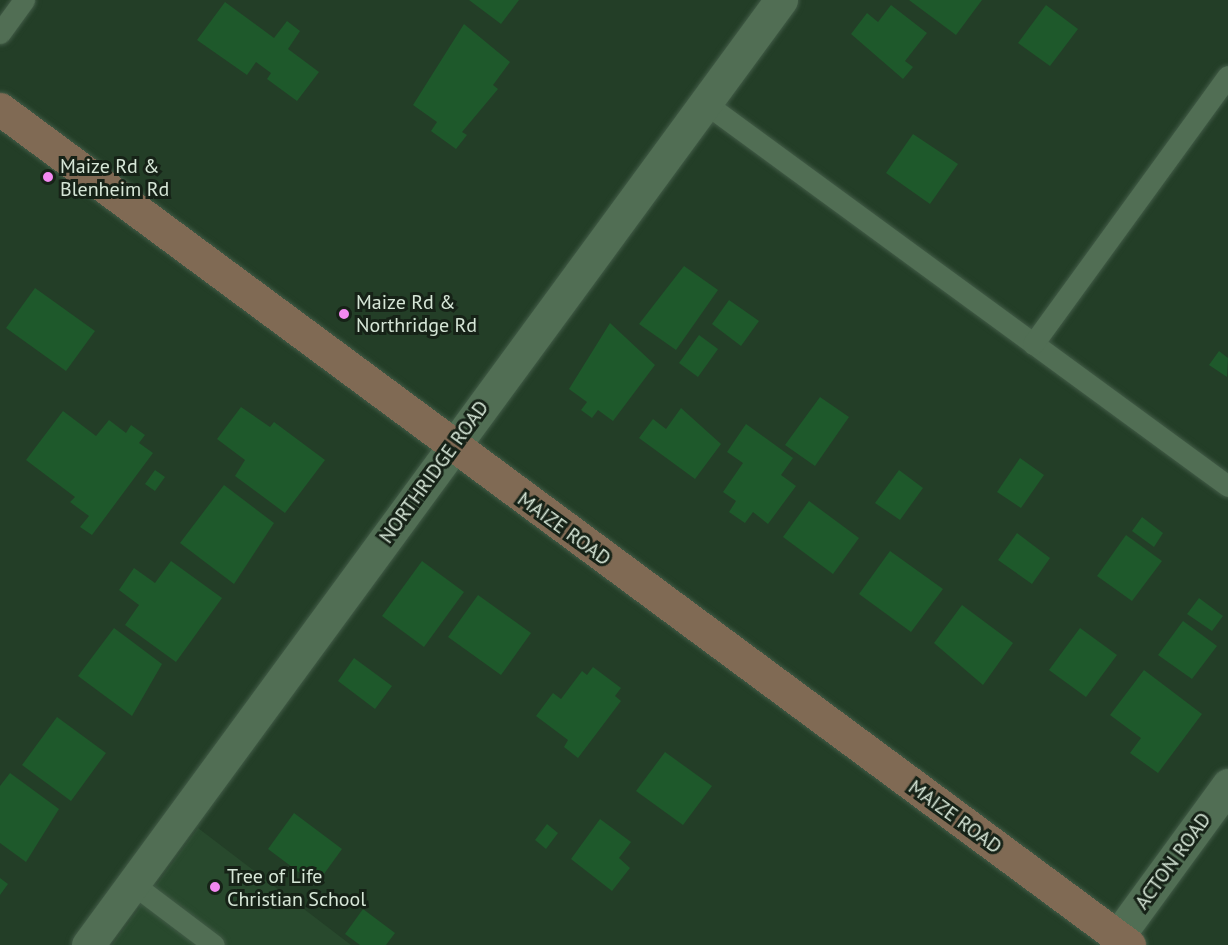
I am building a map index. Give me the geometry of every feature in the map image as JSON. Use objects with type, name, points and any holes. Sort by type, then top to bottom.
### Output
[{"type":"street","name":"NORTHRIDGE ROAD","points":[[88,945],[781,0]]},
{"type":"street","name":"MAIZE ROAD","points":[[0,109],[453,447],[1124,941]]},
{"type":"street","name":"ACTON ROAD","points":[[1124,941],[1228,785]]},
{"type":"lane","points":[[0,33],[24,0]]},
{"type":"lane","points":[[1033,344],[1228,76]]},
{"type":"lane","points":[[705,103],[1228,486]]},
{"type":"lane","points":[[133,884],[214,945]]},
{"type":"shaded area","name":"Tree of Life Christian School","points":[[198,828],[351,945],[112,945]]},
{"type":"building","points":[[469,0],[519,0],[501,24]]},
{"type":"building","points":[[909,0],[982,0],[956,35]]},
{"type":"building","points":[[225,2],[274,38],[287,21],[300,31],[288,49],[319,72],[297,101],[267,79],[271,73],[256,62],[247,75],[197,40]]},
{"type":"building","points":[[891,5],[927,33],[905,61],[913,67],[903,79],[851,34],[867,13],[878,22]]},
{"type":"building","points":[[1046,5],[1078,29],[1050,66],[1018,43]]},
{"type":"building","points":[[464,24],[510,62],[493,85],[498,89],[462,132],[467,135],[456,149],[431,131],[437,122],[413,105]]},
{"type":"building","points":[[913,134],[958,164],[930,204],[886,173]]},
{"type":"building","points":[[684,266],[718,290],[676,350],[639,324]]},
{"type":"building","points":[[35,288],[95,331],[66,371],[6,328]]},
{"type":"building","points":[[729,300],[759,321],[741,346],[712,324]]},
{"type":"building","points":[[610,323],[655,365],[613,421],[598,410],[592,418],[581,410],[587,402],[569,389]]},
{"type":"building","points":[[699,335],[718,349],[698,377],[679,363]]},
{"type":"building","points":[[1219,351],[1228,358],[1227,377],[1209,365]]},
{"type":"building","points":[[820,397],[849,417],[815,466],[785,445]]},
{"type":"building","points":[[241,407],[270,427],[274,422],[325,460],[285,513],[235,476],[245,460],[217,439]]},
{"type":"building","points":[[681,408],[721,444],[695,479],[639,438],[653,419],[666,429]]},
{"type":"building","points":[[63,411],[96,436],[109,420],[126,433],[131,425],[145,435],[139,443],[153,453],[92,535],[80,527],[89,516],[70,502],[75,497],[26,460]]},
{"type":"building","points":[[746,424],[793,458],[781,475],[796,486],[768,524],[753,512],[745,523],[729,512],[736,501],[723,492],[743,463],[727,452]]},
{"type":"building","points":[[1020,458],[1044,475],[1021,508],[997,492]]},
{"type":"building","points":[[155,470],[165,477],[155,491],[145,484]]},
{"type":"building","points":[[899,470],[923,488],[900,520],[875,503]]},
{"type":"building","points":[[224,485],[274,523],[234,584],[180,543]]},
{"type":"building","points":[[809,501],[859,538],[833,574],[783,537]]},
{"type":"building","points":[[1142,517],[1163,533],[1154,547],[1132,531]]},
{"type":"building","points":[[1017,533],[1050,558],[1032,584],[998,560]]},
{"type":"building","points":[[1126,535],[1162,561],[1132,601],[1097,576]]},
{"type":"building","points":[[890,551],[943,589],[911,632],[859,594]]},
{"type":"building","points":[[171,561],[222,598],[176,662],[125,625],[139,605],[119,590],[134,568],[155,583]]},
{"type":"building","points":[[422,561],[464,592],[424,647],[382,616]]},
{"type":"building","points":[[478,595],[531,633],[501,675],[448,637]]},
{"type":"building","points":[[1199,598],[1223,616],[1212,631],[1187,614]]},
{"type":"building","points":[[962,605],[1013,643],[983,685],[934,643]]},
{"type":"building","points":[[1183,621],[1217,646],[1192,679],[1158,655]]},
{"type":"building","points":[[114,628],[162,664],[132,716],[78,676]]},
{"type":"building","points":[[1080,628],[1117,655],[1086,697],[1049,670]]},
{"type":"building","points":[[354,658],[392,686],[375,709],[338,681]]},
{"type":"building","points":[[593,667],[621,688],[615,696],[621,701],[578,758],[564,747],[568,740],[536,716],[553,693],[561,699],[582,671],[587,675]]},
{"type":"building","points":[[1144,670],[1202,714],[1158,773],[1130,753],[1141,738],[1110,715]]},
{"type":"building","points":[[57,717],[106,753],[71,801],[22,765]]},
{"type":"building","points":[[665,752],[712,786],[683,825],[636,791]]},
{"type":"building","points":[[10,773],[59,809],[26,862],[0,843],[0,786]]},
{"type":"building","points":[[294,813],[342,849],[316,885],[268,849]]},
{"type":"building","points":[[600,819],[631,842],[619,858],[630,868],[612,891],[571,859]]},
{"type":"building","points":[[547,824],[558,833],[546,849],[535,840]]},
{"type":"building","points":[[0,878],[8,884],[0,895]]},
{"type":"building","points":[[363,909],[395,933],[386,945],[360,945],[345,934]]},
{"type":"place","name":"Maize Rd & Blenheim Rd","points":[[48,177]]},
{"type":"place","name":"Maize Rd & Northridge Rd","points":[[344,314]]},
{"type":"place","name":"Tree of Life Christian School","points":[[215,887]]}]
